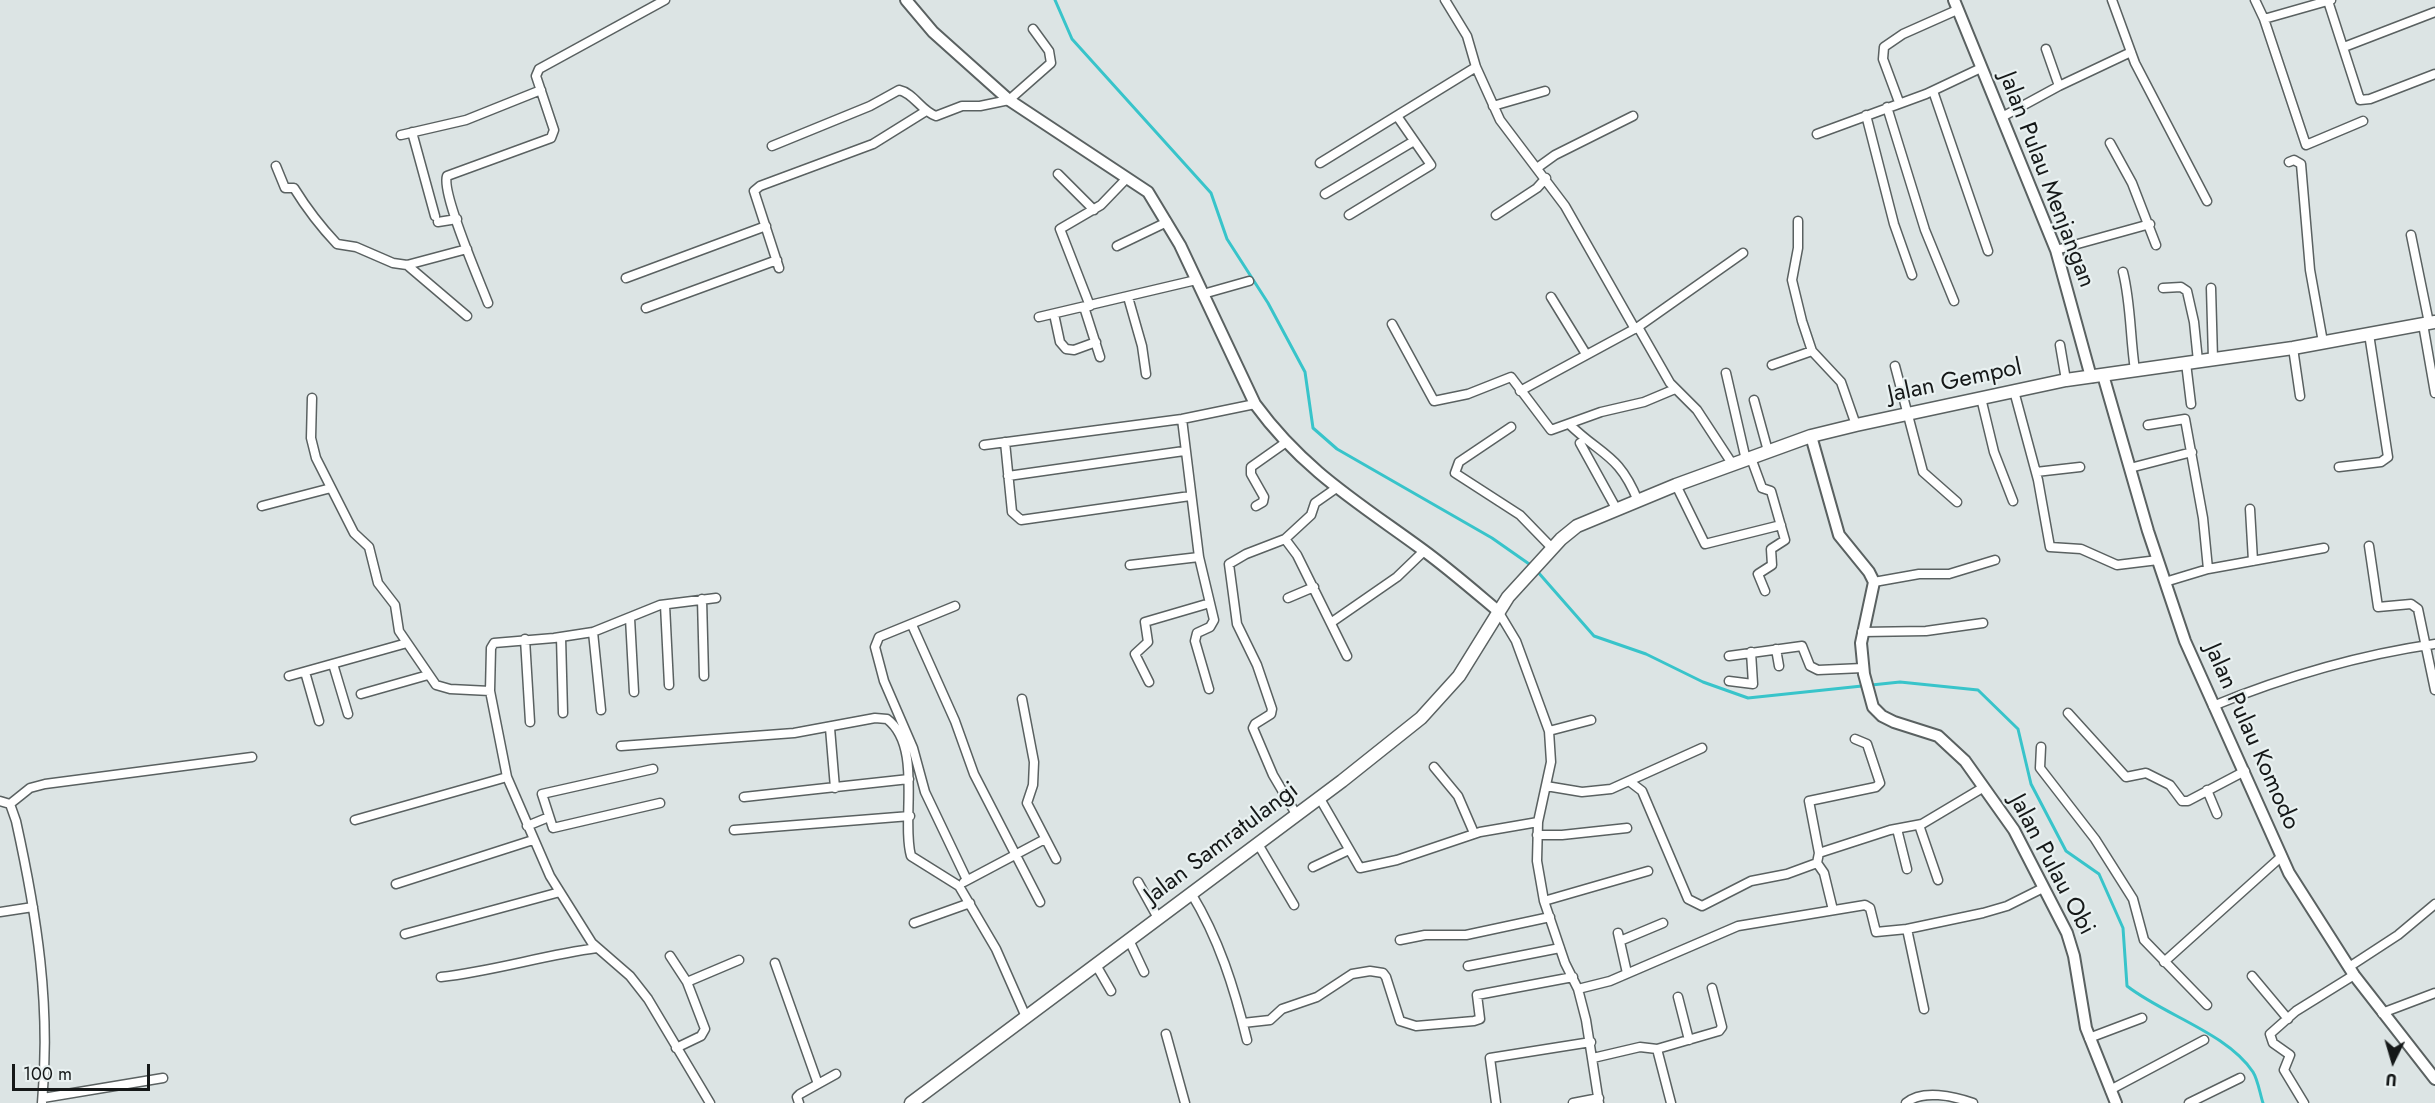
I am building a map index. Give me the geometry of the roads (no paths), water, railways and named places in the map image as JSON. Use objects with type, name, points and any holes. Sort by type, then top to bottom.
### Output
[{"type":"main road","name":"Jalan Gempol","points":[[1521,582],[1552,548],[1577,526],[1676,485],[1811,436],[2066,380],[2292,348],[2429,323]]},
{"type":"main road","name":"Jalan Samratulangi","points":[[911,1103],[1258,844],[1421,718],[1445,694],[1465,667],[1498,611],[1521,582]]},
{"type":"street","points":[[488,303],[445,182],[447,176],[553,136],[554,130],[537,72],[543,64],[665,0]]},
{"type":"street","points":[[906,0],[933,32],[1010,100],[1148,192],[1167,222],[1255,404],[1285,443],[1335,489],[1424,551],[1498,611],[1516,641],[1549,731],[1551,756],[1538,822],[1537,861],[1544,901],[1560,948],[1578,989],[1591,1042],[1599,1100],[1573,1103]]},
{"type":"street","points":[[1445,0],[1467,36],[1476,67],[1493,106],[1513,139],[1546,178],[1565,206],[1636,328],[1675,389],[1697,410],[1733,465]]},
{"type":"street","points":[[2112,0],[2132,52],[2208,201]]},
{"type":"street","points":[[2255,0],[2264,19],[2306,145],[2363,121]]},
{"type":"street","points":[[2264,19],[2330,1],[2361,100],[2370,99],[2435,74]]},
{"type":"street","points":[[1899,102],[1883,59],[1884,47],[1956,5]]},
{"type":"street","name":"Jalan Pulau Menjangan","points":[[1956,5],[2056,250],[2097,376]]},
{"type":"street","points":[[2344,46],[2435,12]]},
{"type":"street","points":[[772,146],[870,106],[899,90],[906,92],[926,111],[941,115],[962,106],[980,106],[1010,100],[1051,63],[1049,51],[1033,29]]},
{"type":"street","points":[[2046,49],[2059,86]]},
{"type":"street","points":[[2002,117],[2059,86],[2132,52]]},
{"type":"street","points":[[1320,163],[1476,67]]},
{"type":"street","points":[[1817,134],[1934,91],[1981,68]]},
{"type":"street","points":[[401,135],[466,120],[541,90]]},
{"type":"street","points":[[1493,106],[1545,91]]},
{"type":"street","points":[[1934,91],[1988,251]]},
{"type":"street","points":[[1887,107],[1925,230],[1954,301]]},
{"type":"street","points":[[646,308],[778,264],[754,191],[760,186],[873,144],[926,111]]},
{"type":"street","points":[[1866,115],[1894,224],[1912,275]]},
{"type":"street","points":[[1349,215],[1431,165],[1397,116]]},
{"type":"street","points":[[1537,168],[1555,155],[1633,116]]},
{"type":"street","points":[[412,132],[437,219],[457,219]]},
{"type":"street","points":[[1325,194],[1414,141]]},
{"type":"street","points":[[2110,143],[2150,224],[2156,245]]},
{"type":"street","points":[[2289,162],[2294,160],[2301,164],[2310,270],[2323,342]]},
{"type":"street","points":[[276,166],[285,188],[294,188],[314,219],[323,225],[337,244],[356,247],[393,263],[407,266],[467,249]]},
{"type":"street","points":[[1058,174],[1094,210]]},
{"type":"street","points":[[1100,357],[1087,306],[1060,229],[1094,210],[1127,178]]},
{"type":"street","points":[[1496,215],[1537,188],[1546,178]]},
{"type":"street","points":[[1798,220],[1792,286],[1812,351],[1841,382],[1856,425]]},
{"type":"street","points":[[1117,246],[1167,222]]},
{"type":"street","points":[[2056,250],[2150,224]]},
{"type":"street","points":[[626,278],[765,226]]},
{"type":"street","points":[[2410,235],[2429,323],[2435,393]]},
{"type":"street","points":[[1520,391],[1636,328],[1743,254]]},
{"type":"street","points":[[407,266],[466,316]]},
{"type":"street","points":[[2123,272],[2129,297],[2129,329],[2134,370]]},
{"type":"street","points":[[1039,317],[1196,280]]},
{"type":"street","points":[[1203,294],[1249,281]]},
{"type":"street","points":[[2163,288],[2181,287],[2187,291],[2193,311],[2191,404]]},
{"type":"street","points":[[2211,288],[2213,359]]},
{"type":"street","points":[[1128,297],[1142,346],[1146,374]]},
{"type":"street","points":[[1551,297],[1586,354]]},
{"type":"street","points":[[1054,314],[1060,342],[1066,350],[1074,350],[1096,342]]},
{"type":"street","points":[[1392,324],[1434,401],[1468,394],[1508,377],[1513,379],[1551,430],[1600,412],[1644,402],[1675,389]]},
{"type":"street","points":[[2339,467],[2381,462],[2388,457],[2369,334]]},
{"type":"street","points":[[2060,345],[2066,380]]},
{"type":"street","points":[[2292,348],[2300,396]]},
{"type":"street","points":[[1773,365],[1812,351]]},
{"type":"street","points":[[1895,366],[1923,472],[1957,502]]},
{"type":"street","points":[[1726,373],[1749,459],[1762,488],[1771,491],[1785,541],[1771,549],[1772,565],[1758,574],[1765,591]]},
{"type":"street","name":"Jalan Pulau Komodo","points":[[2097,376],[2130,468],[2185,641],[2293,882],[2351,971],[2435,1079]]},
{"type":"street","points":[[2014,391],[2036,472],[2050,547],[2080,549],[2117,565],[2158,560]]},
{"type":"street","points":[[312,398],[312,448],[354,533],[369,547],[376,579],[393,600],[396,625],[407,644],[436,685],[444,688],[490,691]]},
{"type":"street","points":[[1981,398],[1994,452],[2013,501]]},
{"type":"street","points":[[1754,400],[1768,452]]},
{"type":"street","points":[[984,445],[1182,419],[1255,404]]},
{"type":"street","points":[[1182,419],[1184,451],[1199,557],[1213,624],[1197,633],[1195,641],[1209,689]]},
{"type":"street","points":[[2148,425],[2185,419],[2203,518],[2208,569]]},
{"type":"street","points":[[1569,424],[1620,466],[1629,478],[1638,501]]},
{"type":"street","points":[[1511,427],[1459,462],[1455,472],[1520,515],[1552,548]]},
{"type":"street","points":[[1811,436],[1839,535],[1869,572],[1874,582],[1919,574],[1949,574],[1995,560]]},
{"type":"street","points":[[1005,442],[1012,512],[1021,520],[1190,496]]},
{"type":"street","points":[[1256,506],[1263,502],[1264,496],[1251,474],[1251,467],[1285,443]]},
{"type":"street","points":[[1580,443],[1617,510]]},
{"type":"street","points":[[1008,476],[1184,451]]},
{"type":"street","points":[[2130,468],[2192,452]]},
{"type":"street","points":[[2036,472],[2080,467]]},
{"type":"street","points":[[1676,485],[1705,544],[1780,525]]},
{"type":"street","points":[[262,506],[331,488]]},
{"type":"street","points":[[1296,814],[1273,775],[1253,728],[1255,724],[1271,714],[1272,709],[1257,665],[1237,624],[1229,568],[1233,560],[1285,540],[1311,515],[1315,503],[1335,489]]},
{"type":"street","points":[[2250,510],[2253,561]]},
{"type":"street","points":[[1285,540],[1297,555],[1347,656]]},
{"type":"street","points":[[2369,546],[2378,607],[2415,605],[2435,690]]},
{"type":"street","points":[[2165,582],[2208,569],[2324,548]]},
{"type":"street","points":[[1332,622],[1397,577],[1424,551]]},
{"type":"street","points":[[1130,565],[1199,557]]},
{"type":"street","name":"Jalan Pulau Obi","points":[[1874,582],[1873,595],[1862,632],[1864,671],[1873,707],[1882,717],[1938,736],[1965,761],[2014,830],[2072,945],[2079,998],[2089,1038],[2116,1103]]},
{"type":"street","points":[[1288,598],[1314,588]]},
{"type":"street","points":[[710,1103],[640,988],[597,948],[560,892],[533,840],[507,777],[490,691],[492,644],[593,632],[666,604],[716,598]]},
{"type":"street","points":[[702,599],[704,676]]},
{"type":"street","points":[[1149,682],[1135,654],[1147,645],[1145,622],[1210,603]]},
{"type":"street","points":[[666,604],[669,685]]},
{"type":"street","points":[[955,606],[879,638],[874,646],[884,681],[914,748],[925,792],[967,880]]},
{"type":"street","points":[[630,618],[634,692]]},
{"type":"street","points":[[1862,632],[1926,632],[1983,623]]},
{"type":"street","points":[[912,625],[955,721],[974,774],[1040,902]]},
{"type":"street","points":[[593,632],[601,710]]},
{"type":"street","points":[[561,637],[563,713]]},
{"type":"street","points":[[525,639],[530,722]]},
{"type":"street","points":[[289,676],[407,644]]},
{"type":"street","points":[[2213,706],[2322,668],[2362,657],[2435,644]]},
{"type":"street","points":[[1729,657],[1750,652],[1802,646],[1810,666],[1818,670],[1864,671]]},
{"type":"street","points":[[1776,649],[1779,666]]},
{"type":"street","points":[[1730,681],[1753,684],[1750,652]]},
{"type":"street","points":[[333,664],[348,714]]},
{"type":"street","points":[[305,672],[319,722]]},
{"type":"street","points":[[361,694],[428,675]]},
{"type":"street","points":[[1022,699],[1035,762],[1033,785],[1027,803],[1056,859]]},
{"type":"street","points":[[2068,713],[2126,777],[2146,773],[2170,785],[2179,799],[2185,801],[2245,771]]},
{"type":"street","points":[[621,746],[749,738],[830,728],[875,718],[887,719],[896,730],[909,779],[909,851],[914,860],[959,886],[996,949],[1026,1017]]},
{"type":"street","points":[[1549,731],[1591,720]]},
{"type":"street","points":[[830,728],[835,788]]},
{"type":"street","points":[[1817,863],[1820,853],[1809,801],[1876,787],[1880,783],[1867,744],[1855,739]]},
{"type":"street","points":[[2041,747],[2040,768],[2095,839],[2133,898],[2144,939],[2207,1005]]},
{"type":"street","points":[[1546,786],[1582,792],[1598,792],[1629,781],[1702,748]]},
{"type":"street","points":[[10,804],[30,788],[45,784],[252,757]]},
{"type":"street","points":[[1434,767],[1458,796],[1474,833]]},
{"type":"street","points":[[653,769],[542,794],[553,828],[660,803]]},
{"type":"street","points":[[355,820],[507,777]]},
{"type":"street","points":[[744,797],[909,779]]},
{"type":"street","points":[[1629,781],[1642,791],[1688,899],[1692,903],[1702,906],[1751,881],[1787,874],[1817,863]]},
{"type":"street","points":[[1820,853],[1897,829],[1918,825],[1984,787]]},
{"type":"street","points":[[2207,790],[2217,814]]},
{"type":"street","points":[[1318,797],[1361,868],[1397,860],[1474,833],[1538,822]]},
{"type":"street","points":[[0,801],[10,804]]},
{"type":"street","points":[[10,804],[16,821],[33,907],[47,1033],[43,1100],[163,1078]]},
{"type":"street","points":[[734,830],[910,816]]},
{"type":"street","points":[[527,826],[549,817]]},
{"type":"street","points":[[1918,825],[1938,880]]},
{"type":"street","points":[[1537,835],[1562,835],[1627,828]]},
{"type":"street","points":[[1897,829],[1907,869]]},
{"type":"street","points":[[959,886],[1045,839]]},
{"type":"street","points":[[396,884],[533,840]]},
{"type":"street","points":[[1258,844],[1294,905]]},
{"type":"street","points":[[1313,867],[1349,850]]},
{"type":"street","points":[[2164,962],[2282,856]]},
{"type":"street","points":[[1817,863],[1824,873],[1833,910]]},
{"type":"street","points":[[1544,901],[1648,871]]},
{"type":"street","points":[[1138,882],[1158,918]]},
{"type":"street","points":[[1578,989],[1610,981],[1738,926],[1865,904],[1870,908],[1876,932],[1907,929],[1995,910],[2043,888]]},
{"type":"street","points":[[405,934],[560,892]]},
{"type":"street","points":[[1191,893],[1207,918],[1225,958],[1246,1040]]},
{"type":"street","points":[[914,923],[970,903]]},
{"type":"street","points":[[2304,1103],[2284,1070],[2290,1055],[2273,1043],[2270,1037],[2274,1029],[2435,904]]},
{"type":"street","points":[[0,912],[33,907]]},
{"type":"street","points":[[1400,940],[1425,935],[1466,935],[1550,917]]},
{"type":"street","points":[[1627,973],[1619,937],[1663,923]]},
{"type":"street","points":[[1907,929],[1924,1009]]},
{"type":"street","points":[[1129,940],[1144,972]]},
{"type":"street","points":[[441,977],[472,974],[556,954],[597,948]]},
{"type":"street","points":[[1468,966],[1560,948]]},
{"type":"street","points":[[670,956],[687,982],[705,1029],[701,1036],[676,1048]]},
{"type":"street","points":[[687,982],[739,960]]},
{"type":"street","points":[[775,963],[818,1084]]},
{"type":"street","points":[[1096,965],[1111,991]]},
{"type":"street","points":[[1243,1023],[1269,1020],[1282,1009],[1305,1003],[1352,974],[1362,972],[1377,972],[1386,977],[1400,1021],[1416,1026],[1474,1022],[1480,1019],[1477,995],[1573,977]]},
{"type":"street","points":[[2252,976],[2288,1018]]},
{"type":"street","points":[[1593,1059],[1640,1047],[1657,1049],[1721,1029],[1712,988]]},
{"type":"street","points":[[2382,1013],[2435,993]]},
{"type":"street","points":[[1678,997],[1689,1040]]},
{"type":"street","points":[[2089,1038],[2142,1018]]},
{"type":"street","points":[[1166,1034],[1185,1103]]},
{"type":"street","points":[[2110,1090],[2204,1040]]},
{"type":"street","points":[[1496,1103],[1490,1058],[1591,1042]]},
{"type":"street","points":[[1657,1049],[1671,1103]]},
{"type":"street","points":[[799,1103],[798,1096],[836,1074]]},
{"type":"street","points":[[2188,1103],[2240,1078]]},
{"type":"street","points":[[1906,1103],[1912,1099],[1936,1095],[1972,1103]]},
{"type":"waterway","points":[[1055,0],[1072,39],[1211,193],[1227,239],[1268,303],[1305,372],[1313,428],[1337,449],[1492,538],[1532,566]]},
{"type":"waterway","points":[[1537,571],[1594,636],[1646,654],[1703,682],[1748,698],[1900,682],[1978,690],[2018,729],[2031,784],[2066,851],[2099,874],[2123,928],[2127,986],[2211,1035],[2242,1058],[2255,1075],[2263,1103]]}]
